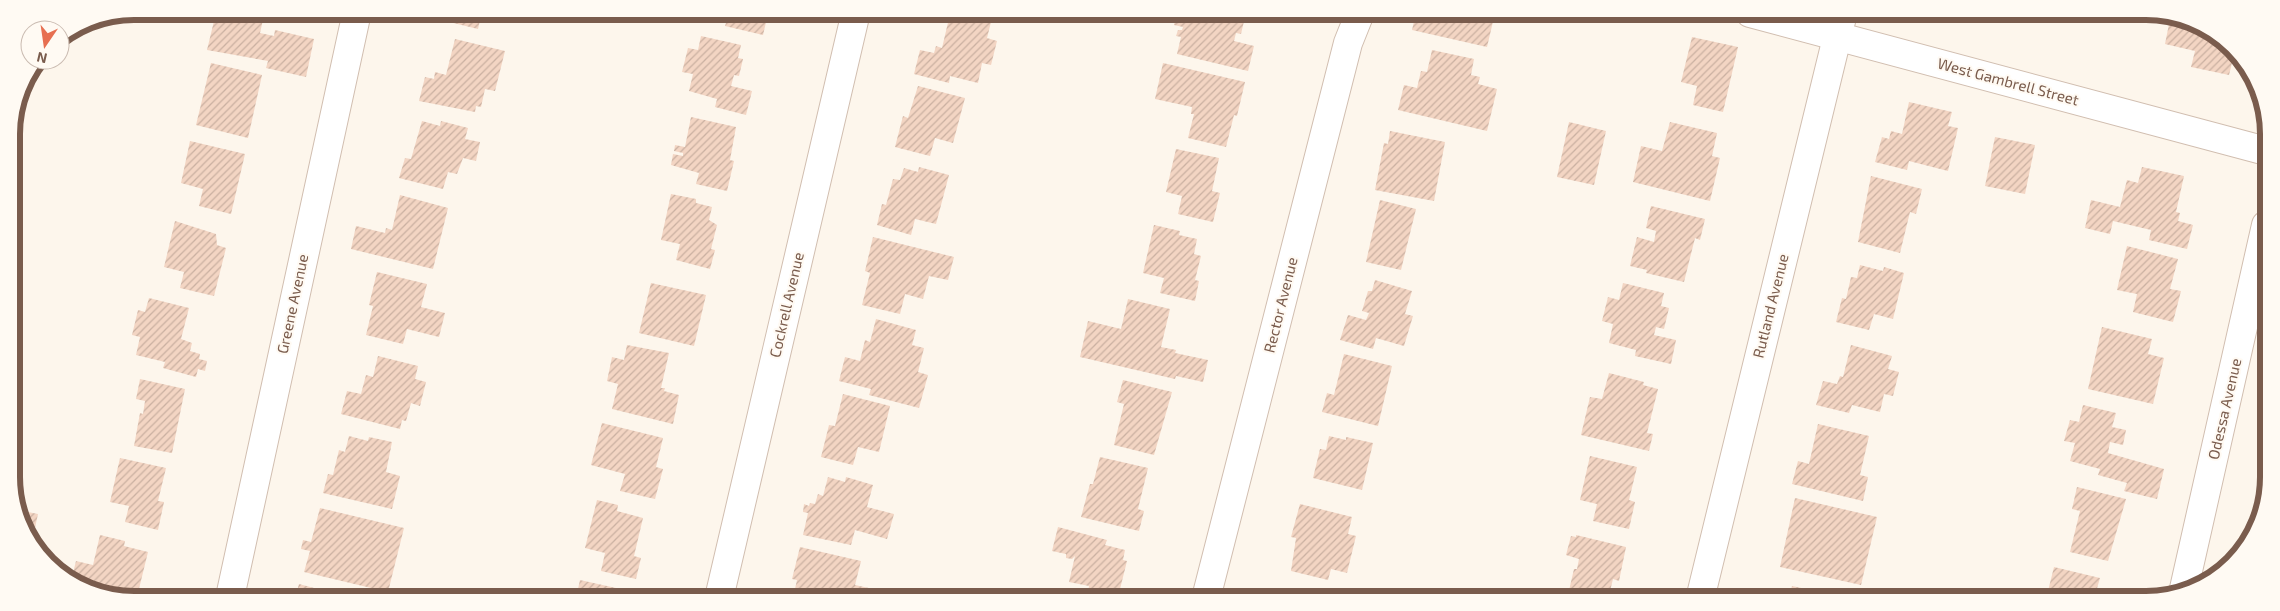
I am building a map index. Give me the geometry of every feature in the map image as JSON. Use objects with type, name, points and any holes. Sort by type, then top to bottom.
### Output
[{"type":"street","name":"Greene Avenue","points":[[232,591],[355,20]]},
{"type":"street","name":"Cockrell Avenue","points":[[721,591],[854,20]]},
{"type":"street","name":"Rector Avenue","points":[[1208,591],[1348,43],[1357,20]]},
{"type":"street","name":"West Gambrell Street","points":[[1802,20],[1840,25],[2260,149]]},
{"type":"street","name":"Rutland Avenue","points":[[1702,591],[1840,25]]},
{"type":"street","name":"Odessa Avenue","points":[[2186,583],[2260,252]]},
{"type":"building","points":[[210,20],[263,20],[260,33],[274,36],[275,30],[314,39],[306,77],[266,68],[268,61],[207,50],[214,21]]},
{"type":"building","points":[[441,20],[480,20],[478,29]]},
{"type":"building","points":[[727,20],[767,20],[763,35],[725,26]]},
{"type":"building","points":[[949,20],[981,20],[991,22],[987,38],[997,41],[991,65],[982,63],[978,83],[950,76],[949,83],[914,74],[920,50],[934,53],[936,46],[942,48]]},
{"type":"building","points":[[1175,20],[1244,20],[1241,34],[1236,33],[1234,41],[1254,46],[1248,71],[1177,54],[1181,37],[1176,36],[1178,30],[1182,30],[1183,27],[1174,25]]},
{"type":"building","points":[[1414,20],[1493,20],[1487,47],[1412,30]]},
{"type":"building","points":[[2169,22],[2203,35],[2227,53],[2233,60],[2229,75],[2191,67],[2195,51],[2165,44]]},
{"type":"building","points":[[701,36],[741,45],[738,58],[743,59],[739,76],[734,75],[731,86],[752,91],[746,115],[715,107],[717,99],[689,91],[693,74],[682,72],[688,48],[698,50]]},
{"type":"building","points":[[1692,37],[1738,47],[1723,112],[1693,105],[1697,86],[1681,82]]},
{"type":"building","points":[[455,39],[505,51],[495,91],[485,89],[481,107],[476,106],[475,112],[419,101],[425,77],[434,79],[435,72],[446,75]]},
{"type":"building","points":[[1432,50],[1474,59],[1471,75],[1480,77],[1478,84],[1497,89],[1487,131],[1398,110],[1404,85],[1417,88],[1421,71],[1427,72]]},
{"type":"building","points":[[211,63],[262,75],[248,138],[196,125]]},
{"type":"building","points":[[1163,63],[1245,82],[1237,116],[1234,115],[1226,147],[1188,138],[1194,114],[1191,114],[1192,107],[1155,99]]},
{"type":"building","points":[[918,86],[965,98],[953,143],[935,138],[930,156],[895,147],[903,116],[908,118]]},
{"type":"building","points":[[1909,102],[1952,112],[1948,126],[1958,128],[1948,171],[1909,161],[1907,170],[1875,162],[1882,137],[1889,139],[1891,131],[1902,134]]},
{"type":"building","points":[[691,117],[736,127],[730,160],[734,161],[727,191],[696,184],[699,173],[671,165],[673,154],[683,156],[683,153],[674,151],[675,145],[685,147]]},
{"type":"building","points":[[422,121],[440,126],[441,121],[468,128],[465,139],[480,142],[476,161],[463,158],[457,174],[448,172],[443,189],[399,178],[405,158],[411,159]]},
{"type":"building","points":[[1569,122],[1606,131],[1594,185],[1557,177]]},
{"type":"building","points":[[1670,122],[1717,133],[1712,156],[1720,158],[1710,201],[1633,182],[1641,146],[1662,151]]},
{"type":"building","points":[[1390,131],[1445,142],[1434,201],[1375,190],[1384,143],[1388,144]]},
{"type":"building","points":[[1995,137],[2035,145],[2025,194],[1985,186]]},
{"type":"building","points":[[190,141],[245,154],[231,214],[199,206],[203,189],[181,183]]},
{"type":"building","points":[[1176,149],[1219,158],[1212,191],[1220,193],[1213,222],[1178,214],[1182,196],[1166,192]]},
{"type":"building","points":[[919,167],[949,175],[936,224],[915,219],[911,235],[877,225],[882,204],[886,205],[893,179],[900,180],[904,168],[918,172]]},
{"type":"building","points":[[2142,167],[2184,176],[2176,212],[2180,213],[2178,221],[2193,225],[2187,249],[2149,240],[2151,230],[2113,221],[2110,234],[2085,228],[2091,200],[2120,207],[2127,180],[2138,183]]},
{"type":"building","points":[[1871,176],[1922,189],[1916,214],[1910,212],[1900,253],[1858,242]]},
{"type":"building","points":[[671,194],[696,199],[696,203],[712,207],[709,220],[717,225],[711,249],[715,250],[710,269],[676,260],[680,244],[661,240]]},
{"type":"building","points":[[400,195],[448,208],[433,269],[351,249],[356,226],[385,233],[386,228],[392,230]]},
{"type":"building","points":[[1380,200],[1416,209],[1401,270],[1366,262]]},
{"type":"building","points":[[1651,206],[1705,219],[1700,240],[1695,238],[1684,282],[1646,273],[1647,270],[1630,266],[1637,237],[1654,242],[1656,231],[1646,228]]},
{"type":"building","points":[[175,221],[216,234],[217,245],[226,248],[214,296],[180,288],[184,272],[164,267]]},
{"type":"building","points":[[1154,225],[1180,231],[1179,235],[1197,239],[1194,254],[1201,256],[1195,280],[1199,281],[1195,301],[1160,293],[1164,278],[1143,273]]},
{"type":"building","points":[[873,237],[954,257],[948,280],[929,276],[923,299],[905,294],[900,314],[862,305],[870,273],[865,271]]},
{"type":"building","points":[[2127,246],[2178,259],[2170,289],[2181,291],[2173,322],[2133,312],[2137,294],[2117,290]]},
{"type":"building","points":[[1860,265],[1883,271],[1884,267],[1904,273],[1893,319],[1874,314],[1869,330],[1836,322],[1842,298],[1846,299],[1851,277],[1857,278]]},
{"type":"building","points":[[377,272],[427,284],[421,307],[445,313],[439,337],[407,329],[403,344],[366,335],[373,306],[369,305]]},
{"type":"building","points":[[1375,280],[1412,291],[1405,314],[1413,316],[1404,346],[1376,338],[1373,349],[1340,340],[1348,315],[1366,320],[1369,313],[1362,311],[1368,291],[1372,291]]},
{"type":"building","points":[[651,283],[706,295],[694,346],[639,333]]},
{"type":"building","points":[[1623,283],[1664,293],[1661,306],[1669,308],[1664,329],[1656,327],[1654,335],[1676,340],[1671,364],[1635,356],[1636,350],[1609,343],[1613,324],[1602,321],[1608,297],[1619,300]]},
{"type":"building","points":[[149,298],[189,308],[181,339],[192,343],[190,351],[200,354],[199,359],[207,361],[205,371],[198,369],[196,377],[163,368],[165,362],[136,355],[140,337],[132,335],[138,310],[145,312]]},
{"type":"building","points":[[1128,299],[1170,309],[1161,347],[1176,350],[1175,353],[1208,360],[1203,382],[1176,376],[1175,379],[1080,357],[1088,321],[1121,329]]},
{"type":"building","points":[[876,319],[916,330],[912,345],[924,348],[918,372],[928,375],[919,408],[869,395],[871,389],[839,381],[845,357],[860,361],[865,340],[870,342]]},
{"type":"building","points":[[2102,327],[2152,339],[2148,354],[2164,358],[2153,404],[2088,389]]},
{"type":"building","points":[[627,345],[669,353],[661,388],[665,388],[664,391],[679,395],[673,424],[612,409],[618,384],[607,381],[612,357],[624,360]]},
{"type":"building","points":[[1851,345],[1892,356],[1888,369],[1899,372],[1893,396],[1884,394],[1880,412],[1852,405],[1849,413],[1816,405],[1823,381],[1837,384],[1840,376],[1843,377]]},
{"type":"building","points":[[1344,354],[1392,366],[1378,426],[1322,412],[1327,393],[1334,395]]},
{"type":"building","points":[[378,356],[418,366],[415,379],[426,382],[420,406],[411,403],[406,421],[402,420],[400,429],[341,414],[347,391],[361,394],[366,375],[373,377]]},
{"type":"building","points":[[1609,373],[1644,382],[1643,385],[1658,389],[1647,433],[1653,434],[1649,451],[1581,435],[1590,397],[1602,399]]},
{"type":"building","points":[[140,379],[185,389],[172,453],[134,446],[140,413],[143,414],[145,401],[136,399]]},
{"type":"building","points":[[1123,380],[1172,392],[1154,455],[1114,445],[1124,404],[1117,402]]},
{"type":"building","points":[[843,394],[890,406],[879,452],[858,447],[853,465],[821,457],[829,425],[835,426]]},
{"type":"building","points":[[2083,405],[2116,413],[2112,427],[2126,430],[2123,445],[2110,442],[2108,453],[2164,469],[2157,499],[2124,491],[2127,483],[2098,475],[2100,469],[2070,461],[2075,443],[2064,441],[2070,420],[2079,422]]},
{"type":"building","points":[[602,423],[663,438],[656,467],[663,469],[655,499],[620,491],[625,474],[591,465]]},
{"type":"building","points":[[1818,424],[1869,436],[1860,475],[1868,477],[1863,501],[1792,484],[1798,461],[1809,464]]},
{"type":"building","points":[[349,436],[368,441],[369,437],[392,442],[386,472],[400,476],[392,509],[323,493],[328,474],[333,475],[339,450],[345,452]]},
{"type":"building","points":[[1329,436],[1346,440],[1346,437],[1373,443],[1362,490],[1313,478],[1320,449],[1326,450]]},
{"type":"building","points":[[1590,456],[1637,467],[1629,500],[1635,502],[1629,529],[1593,521],[1597,504],[1580,500]]},
{"type":"building","points":[[1100,457],[1148,468],[1138,509],[1144,511],[1139,531],[1081,517]]},
{"type":"building","points":[[120,458],[166,468],[158,501],[164,502],[158,530],[125,522],[129,506],[110,502]]},
{"type":"building","points":[[828,477],[845,482],[846,477],[873,485],[867,507],[894,514],[887,539],[855,530],[851,545],[803,535],[808,513],[803,512],[804,504],[809,506],[810,503],[815,504],[818,494],[823,496]]},
{"type":"building","points":[[2077,487],[2126,499],[2108,561],[2070,552],[2080,511],[2072,509]]},
{"type":"building","points":[[1795,498],[1877,517],[1861,585],[1780,567]]},
{"type":"building","points":[[597,500],[618,505],[617,511],[643,518],[634,556],[641,558],[636,579],[601,571],[605,553],[585,548]]},
{"type":"building","points":[[1300,504],[1352,517],[1348,534],[1356,536],[1347,573],[1331,569],[1328,580],[1291,571],[1296,538],[1291,537]]},
{"type":"building","points":[[320,508],[404,528],[388,591],[304,572],[310,551],[301,549],[303,540],[311,542]]},
{"type":"building","points":[[25,511],[38,514],[34,532]]},
{"type":"building","points":[[1058,527],[1107,540],[1105,545],[1125,550],[1123,560],[1127,561],[1120,589],[1124,591],[1088,591],[1089,586],[1069,582],[1075,556],[1072,559],[1066,558],[1066,554],[1052,551]]},
{"type":"building","points":[[100,535],[125,541],[124,546],[148,552],[138,591],[112,589],[97,585],[73,573],[76,561],[93,565]]},
{"type":"building","points":[[1576,535],[1626,547],[1619,581],[1613,579],[1610,591],[1569,591],[1574,569],[1577,569],[1579,559],[1566,555],[1571,536],[1576,537]]},
{"type":"building","points":[[800,547],[861,561],[855,585],[878,590],[795,591],[797,580],[792,579]]},
{"type":"building","points":[[2054,567],[2100,578],[2096,591],[2048,591]]},
{"type":"building","points":[[580,580],[630,591],[578,591]]},
{"type":"building","points":[[299,584],[325,591],[297,591]]},
{"type":"building","points":[[1792,586],[1816,591],[1791,591]]},
{"type":"building","points":[[1302,588],[1314,591],[1301,591]]}]
